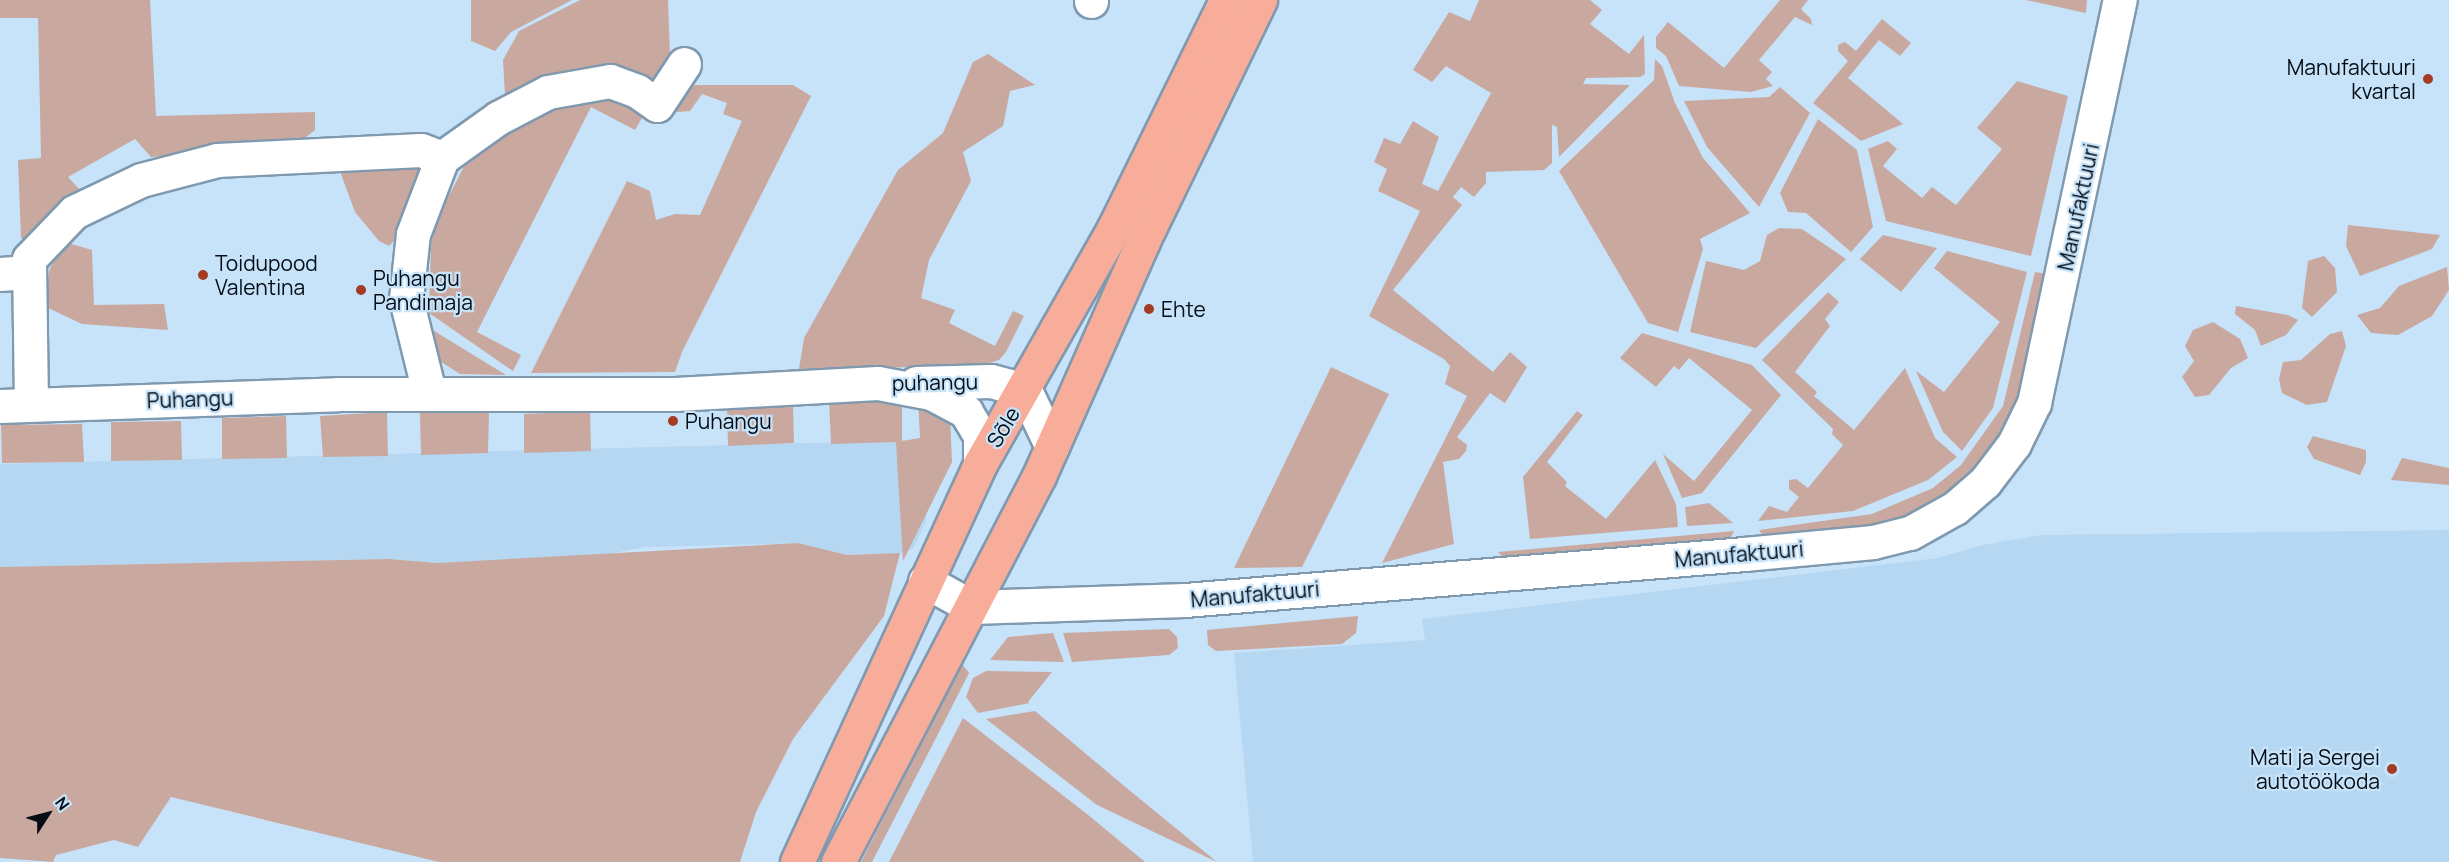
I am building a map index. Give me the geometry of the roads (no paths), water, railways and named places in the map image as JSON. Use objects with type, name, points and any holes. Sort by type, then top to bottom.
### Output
[{"type":"main road","name":"Sõle","points":[[797,862],[980,464],[1025,390],[1114,228],[1226,0]]},
{"type":"main road","points":[[838,862],[972,607],[1052,447],[1143,241],[1260,0]]},
{"type":"street","name":"Manufaktuuri","points":[[972,607],[1185,600],[1756,553],[1873,542],[1911,533],[1955,508],[1985,482],[2014,444],[2034,403],[2120,0]]},
{"type":"street","points":[[429,392],[406,299],[413,234],[442,158],[498,118],[548,92],[610,81],[637,90],[657,105],[684,64]]},
{"type":"street","points":[[15,405],[15,273],[74,212],[141,180],[217,160],[421,150],[442,158]]},
{"type":"street","name":"Puhangu","points":[[991,381],[1025,390]]},
{"type":"street","name":"puhangu","points":[[878,384],[991,381]]},
{"type":"street","name":"Puhangu","points":[[15,405],[429,392],[675,394],[878,384],[931,393],[966,412],[980,435],[980,464]]},
{"type":"street","points":[[1025,390],[1052,447]]},
{"type":"street","points":[[925,581],[972,607]]},
{"type":"place","name":"Manufaktuuri kvartal","points":[[2428,79]]},
{"type":"place","name":"Toidupood Valentina","points":[[203,275]]},
{"type":"place","name":"Puhangu Pandimaja","points":[[361,290]]},
{"type":"place","name":"Ehte","points":[[1149,309]]},
{"type":"place","name":"Puhangu","points":[[673,421]]},
{"type":"place","name":"Mati ja Sergei autotöökoda","points":[[2392,769]]}]
